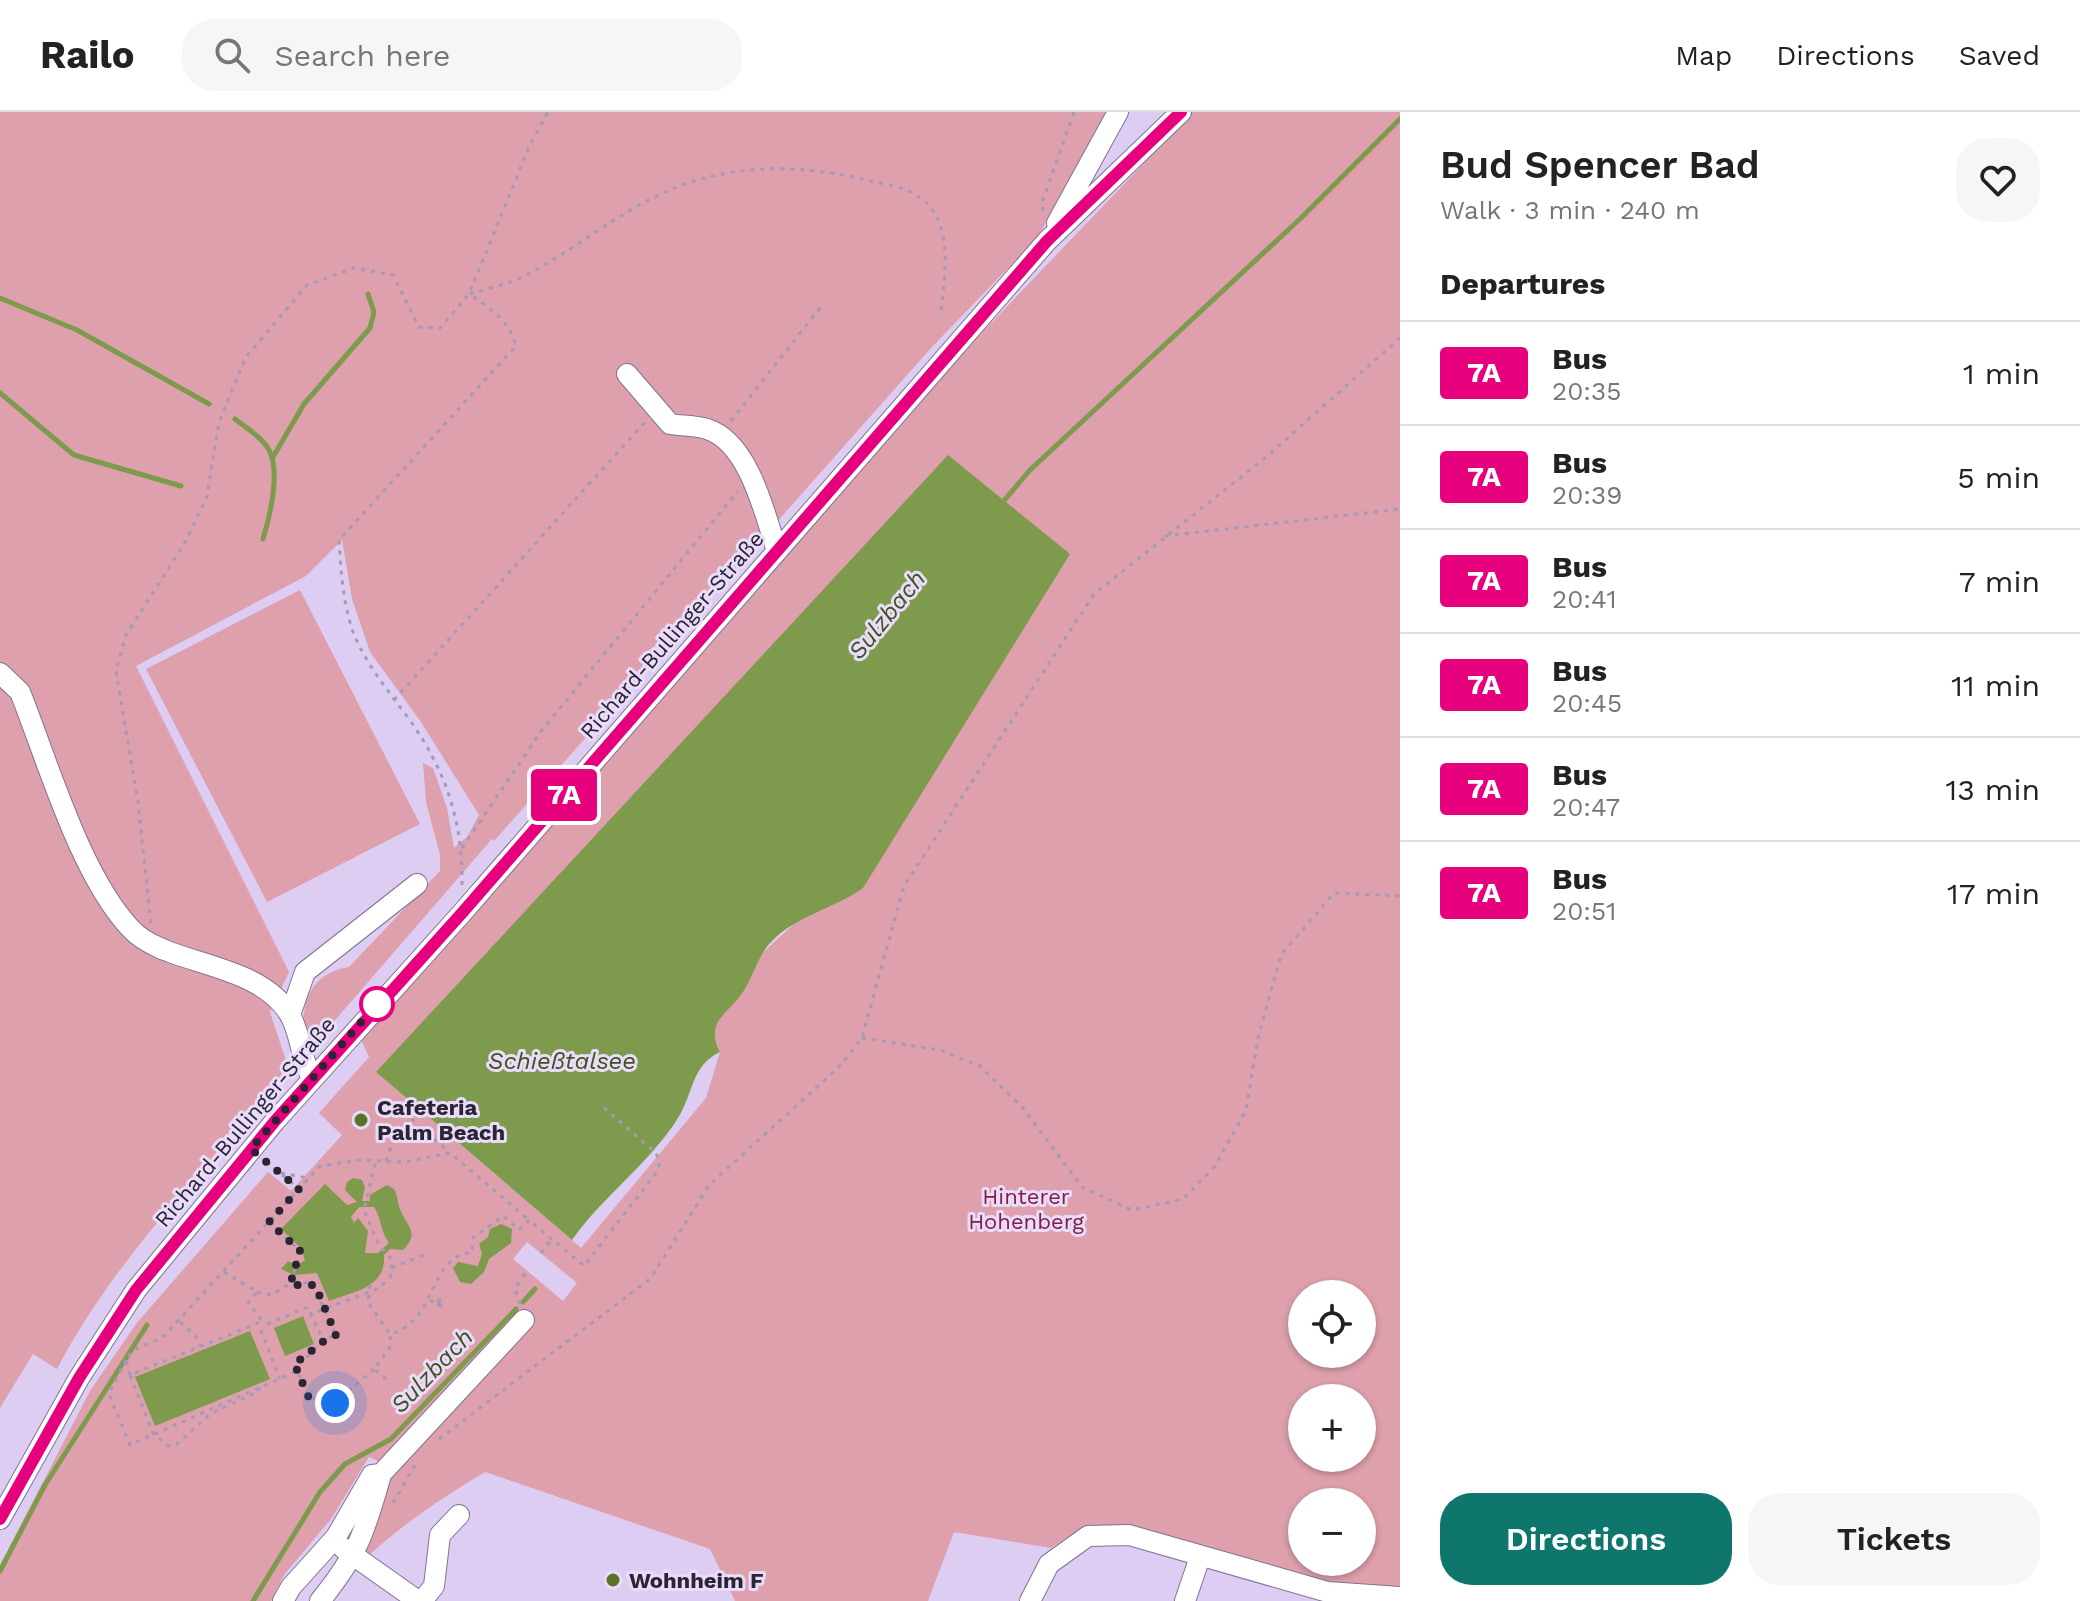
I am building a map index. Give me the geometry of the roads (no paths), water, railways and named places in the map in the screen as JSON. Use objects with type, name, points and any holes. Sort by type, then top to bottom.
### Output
[{"type":"street","points":[[1047,241],[1118,112]]},
{"type":"street","name":"Richard-Bullinger-Straße","points":[[0,1519],[79,1378],[136,1290],[251,1149],[355,1028],[462,913],[1047,241],[1181,112]]},
{"type":"street","points":[[627,374],[670,424],[710,429],[734,450],[751,476],[777,551]]},
{"type":"street","points":[[0,673],[20,692],[82,847],[106,896],[133,931],[154,943],[264,989],[290,1015],[303,1064],[312,1078]]},
{"type":"street","points":[[290,1015],[305,972],[417,884]]},
{"type":"street","points":[[320,1601],[354,1555],[365,1532],[381,1474],[524,1320]]},
{"type":"street","points":[[283,1601],[291,1587],[333,1541],[372,1475],[381,1474]]},
{"type":"street","points":[[333,1541],[420,1601],[434,1586],[440,1535],[459,1515]]},
{"type":"street","points":[[1030,1601],[1049,1564],[1088,1536],[1129,1535],[1328,1592],[1400,1597]]},
{"type":"street","points":[[1185,1601],[1200,1557]]},
{"type":"water","name":"Schießtalsee","points":[[948,455],[1070,554],[863,888],[792,925],[766,948],[747,986],[715,1028],[720,1052],[698,1072],[678,1118],[654,1150],[572,1240],[376,1072]]},
{"type":"water","points":[[353,1178],[362,1180],[365,1187],[362,1201],[370,1201],[370,1195],[387,1185],[394,1189],[412,1234],[403,1250],[390,1249],[384,1255],[380,1275],[367,1287],[329,1301],[317,1273],[294,1275],[281,1269],[288,1261],[297,1266],[305,1260],[301,1248],[281,1229],[325,1184],[347,1205],[357,1202],[345,1190],[347,1182]],"holes":[[[359,1207],[374,1207],[389,1243],[378,1253],[365,1253],[368,1231],[358,1218],[354,1223],[351,1217]]]},
{"type":"water","points":[[501,1224],[512,1229],[511,1243],[489,1259],[484,1272],[471,1284],[460,1282],[453,1268],[458,1262],[478,1266],[482,1254],[479,1244],[488,1237],[490,1229]]},
{"type":"water","points":[[303,1316],[314,1344],[285,1356],[274,1328]]},
{"type":"water","points":[[250,1331],[270,1379],[155,1426],[135,1377]]},
{"type":"waterway","name":"Sulzbach","points":[[1002,503],[1030,470],[1301,218],[1400,119]]},
{"type":"waterway","points":[[273,457],[304,404],[370,328],[374,312],[368,294]]},
{"type":"waterway","points":[[0,298],[77,330],[209,404]]},
{"type":"waterway","points":[[0,393],[74,455],[181,486]]},
{"type":"waterway","points":[[235,419],[265,444],[273,464],[273,490],[263,539]]},
{"type":"waterway","name":"Sulzbach","points":[[523,1302],[535,1289]]},
{"type":"waterway","name":"Sulzbach","points":[[253,1601],[320,1492],[345,1464],[391,1439],[516,1309]]},
{"type":"waterway","points":[[0,1571],[45,1485],[147,1325]]},
{"type":"place","name":"Cafeteria Palm Beach","points":[[361,1120]]},
{"type":"place","name":"Wohnheim F","points":[[613,1580]]},
{"type":"park label","name":"Hinterer Hohenberg","points":[[1026,1208]]}]
